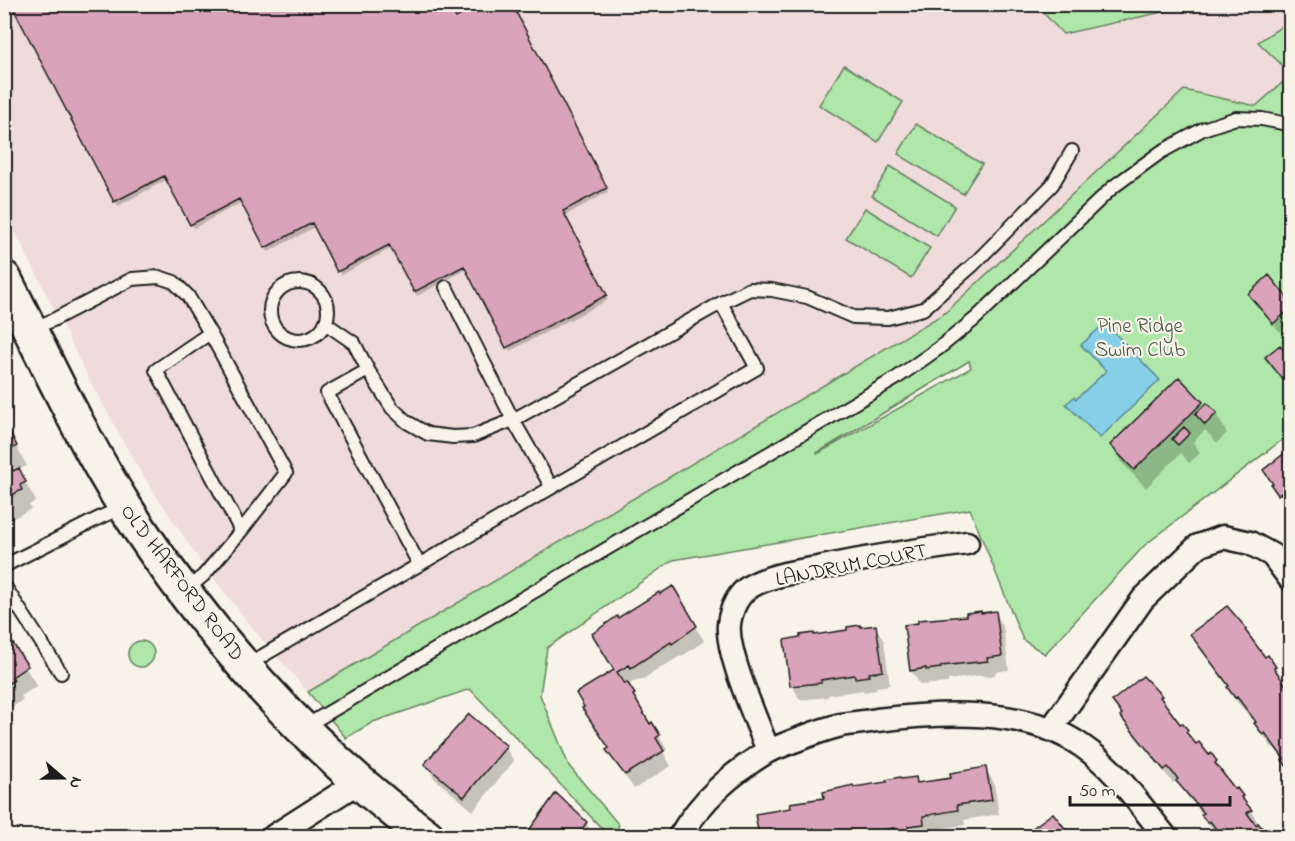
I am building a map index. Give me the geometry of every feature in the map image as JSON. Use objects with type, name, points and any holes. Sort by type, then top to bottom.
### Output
[{"type":"street","name":"OLD HARFORD ROAD","points":[[4,278],[93,453],[125,507],[185,591],[245,666],[303,728],[360,781],[427,837]]},
{"type":"street","points":[[1051,729],[1143,599],[1197,546],[1223,537],[1250,543],[1272,555],[1290,579]]},
{"type":"street","name":"LANDRUM COURT","points":[[768,751],[729,645],[732,609],[740,595],[750,586],[772,577],[889,554],[967,543]]},
{"type":"street","points":[[680,837],[713,791],[741,767],[768,751],[841,725],[913,716],[970,714],[1023,721],[1051,729],[1082,745],[1116,774],[1165,837]]},
{"type":"street","points":[[274,837],[360,781]]},
{"type":"lane","points":[[303,728],[895,379],[975,319],[1113,187],[1161,152],[1203,129],[1236,118],[1262,119],[1287,124],[1290,128]]},
{"type":"lane","points":[[325,323],[354,343],[392,408],[407,422],[429,434],[453,437],[473,436],[513,420],[750,289],[772,290],[807,297],[853,317],[888,318],[923,309],[973,265],[1038,200],[1052,185],[1072,151]]},
{"type":"lane","points":[[30,330],[132,279],[159,277],[174,282],[188,296],[210,333],[286,472],[204,575],[185,591]]},
{"type":"lane","points":[[289,283],[308,283],[317,288],[327,304],[328,314],[325,323],[320,331],[303,340],[285,336],[272,323],[270,304],[281,288],[289,283]]},
{"type":"lane","points":[[446,287],[513,420],[551,486]]},
{"type":"lane","points":[[245,666],[757,368],[721,303]]},
{"type":"lane","points":[[210,333],[156,370],[241,531]]},
{"type":"lane","points":[[368,370],[327,393],[418,564]]},
{"type":"lane","points":[[4,566],[125,507]]},
{"type":"lane","points":[[4,585],[61,673]]},
{"type":"shaded area","points":[[5,5],[1290,5],[1290,76],[1256,106],[1184,90],[945,313],[308,692],[256,632],[200,561],[138,468],[89,379],[5,211]]},
{"type":"green space","points":[[1036,5],[1194,5],[1063,34]]},
{"type":"green space","points":[[1290,21],[1290,69],[1287,70],[1258,42]]},
{"type":"green space","points":[[844,65],[903,102],[878,142],[819,105]]},
{"type":"green space","name":"Pine Ridge Swim Club","points":[[1290,76],[1290,442],[1282,440],[1145,545],[1045,654],[1023,640],[970,509],[673,560],[547,648],[540,695],[569,766],[619,825],[612,836],[609,836],[470,689],[373,722],[346,738],[308,692],[945,313],[1184,90],[1256,106]],"holes":[[[969,361],[971,368],[817,454]]]},
{"type":"green space","points":[[916,124],[982,164],[963,194],[898,154]]},
{"type":"green space","points":[[890,166],[955,206],[937,236],[872,196]]},
{"type":"green space","points":[[865,208],[930,248],[911,278],[846,238]]},
{"type":"green space","points":[[141,641],[150,645],[154,654],[150,663],[141,667],[132,663],[128,654],[132,645]]},
{"type":"water","points":[[1105,323],[1160,380],[1100,438],[1066,404],[1074,397],[1076,399],[1106,371],[1081,345]]},
{"type":"building","points":[[11,4],[449,4],[456,18],[481,4],[512,4],[607,188],[563,211],[607,295],[506,348],[464,266],[414,292],[389,245],[337,272],[312,223],[265,248],[239,199],[190,225],[164,176],[114,202]]},
{"type":"building","points":[[1269,275],[1290,301],[1290,309],[1273,324],[1248,294]]},
{"type":"building","points":[[1280,345],[1290,360],[1290,376],[1284,381],[1265,357]]},
{"type":"building","points":[[1179,377],[1203,402],[1134,470],[1110,445]]},
{"type":"building","points":[[1207,403],[1217,413],[1205,425],[1195,414]]},
{"type":"building","points":[[1184,427],[1190,433],[1178,445],[1172,439]]},
{"type":"building","points":[[9,430],[17,446],[4,453],[4,432]]},
{"type":"building","points":[[1290,449],[1290,506],[1281,493],[1278,495],[1263,470]]},
{"type":"building","points":[[4,454],[13,471],[19,468],[26,482],[20,485],[22,490],[4,499]]},
{"type":"building","points":[[673,586],[697,626],[631,668],[629,665],[617,672],[625,684],[627,682],[650,724],[652,722],[660,735],[656,738],[664,751],[625,775],[606,750],[609,748],[582,708],[584,707],[576,693],[614,670],[592,634],[617,616],[618,618],[659,592],[660,594]]},
{"type":"building","points":[[1227,606],[1247,629],[1245,630],[1265,657],[1268,655],[1290,691],[1290,771],[1282,760],[1284,759],[1265,733],[1263,735],[1237,697],[1235,698],[1227,687],[1229,686],[1190,634]]},
{"type":"building","points":[[981,611],[981,613],[996,611],[1002,656],[987,658],[988,661],[910,671],[904,625],[918,623],[918,620],[966,616],[966,613]]},
{"type":"building","points":[[860,625],[861,627],[876,625],[883,671],[869,673],[870,676],[855,678],[854,675],[821,680],[821,683],[790,686],[784,640],[800,637],[800,635],[847,630],[847,627]]},
{"type":"building","points":[[4,630],[28,666],[4,686]]},
{"type":"building","points":[[1143,676],[1162,696],[1160,697],[1180,724],[1182,723],[1188,730],[1186,732],[1196,744],[1199,742],[1209,755],[1211,753],[1217,761],[1215,763],[1243,796],[1241,797],[1252,810],[1247,813],[1256,825],[1258,823],[1265,832],[1263,834],[1265,836],[1215,836],[1219,833],[1210,821],[1208,823],[1201,815],[1204,813],[1176,781],[1178,779],[1168,767],[1164,770],[1120,716],[1122,714],[1112,701]]},
{"type":"building","points":[[469,714],[507,746],[464,797],[424,764]]},
{"type":"building","points":[[986,767],[992,800],[957,805],[958,810],[923,816],[924,824],[908,826],[909,829],[894,831],[894,828],[861,834],[861,836],[830,836],[829,831],[796,836],[759,836],[755,814],[791,808],[790,803],[824,798],[823,792],[853,785],[854,787],[887,782],[886,780],[900,777],[901,779],[916,777],[917,783],[951,778],[950,773]]},
{"type":"building","points":[[556,793],[587,822],[577,836],[525,836]]},
{"type":"building","points":[[1053,813],[1071,836],[1031,836],[1027,832]]}]
